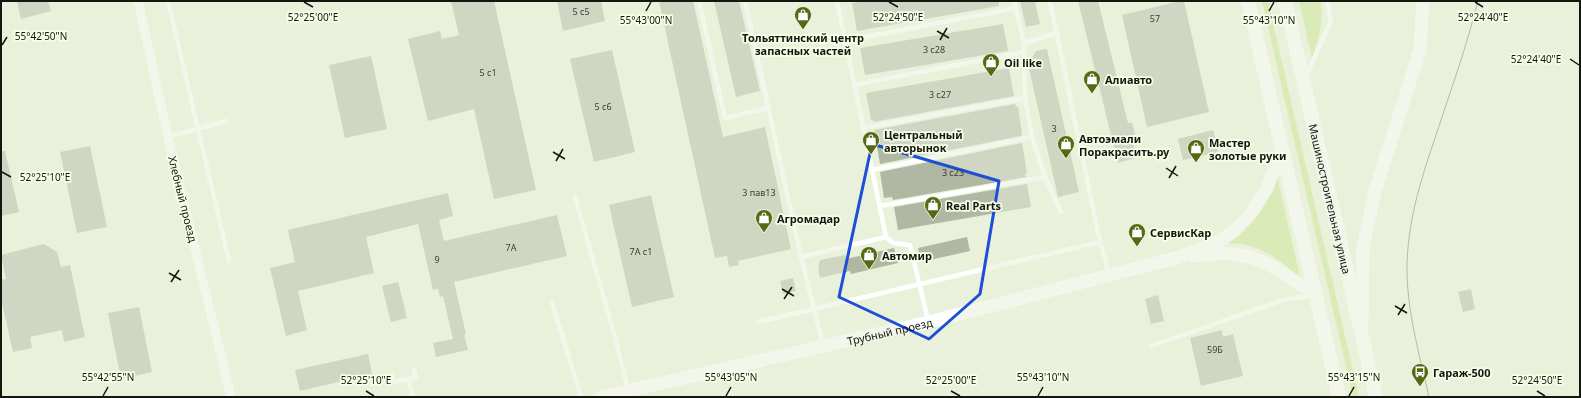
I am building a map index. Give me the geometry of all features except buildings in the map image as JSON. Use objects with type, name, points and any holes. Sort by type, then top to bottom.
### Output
[{"type":"main road","name":"Машиностроительная улица","points":[[1285,1],[1376,397]]},
{"type":"main road","points":[[1250,7],[1339,397]]},
{"type":"street","name":"Хлебный проезд","points":[[138,1],[168,137],[231,397]]},
{"type":"street","points":[[1244,1],[1250,7]]},
{"type":"street","points":[[1361,332],[1363,248],[1375,191],[1420,50],[1423,1]]},
{"type":"street","points":[[1176,258],[1218,242],[1234,231],[1250,215],[1266,190],[1282,148]]},
{"type":"street","points":[[1176,258],[1234,254],[1255,259],[1275,267],[1315,295]]},
{"type":"street","name":"Трубный проезд","points":[[601,397],[929,322],[1176,258]]},
{"type":"lane","points":[[168,1],[229,261]]},
{"type":"lane","points":[[699,1],[725,118],[769,108]]},
{"type":"lane","points":[[745,1],[801,257],[823,347]]},
{"type":"lane","points":[[837,1],[886,237],[893,243],[910,245],[929,322]]},
{"type":"lane","points":[[1014,1],[1024,43],[1026,98],[1032,137],[1045,177],[1061,212]]},
{"type":"lane","points":[[1050,1],[1100,242],[1110,276]]},
{"type":"lane","points":[[1304,82],[1331,21],[1327,1]]},
{"type":"lane","points":[[845,41],[1016,8]]},
{"type":"lane","points":[[1024,43],[1056,33]]},
{"type":"lane","points":[[854,85],[1024,52]]},
{"type":"lane","points":[[863,128],[1026,98]]},
{"type":"lane","points":[[168,137],[226,121]]},
{"type":"lane","points":[[872,170],[1032,137]]},
{"type":"lane","points":[[880,206],[1045,177]]},
{"type":"lane","points":[[575,197],[615,336],[628,391]]},
{"type":"lane","points":[[801,257],[886,237]]},
{"type":"lane","points":[[758,322],[919,283],[1100,242]]},
{"type":"lane","points":[[1151,346],[1286,299],[1315,295]]},
{"type":"lane","points":[[552,302],[581,397]]},
{"type":"lane","points":[[392,374],[394,382],[408,379],[416,376],[414,369]]},
{"type":"lane","points":[[408,379],[413,397]]},
{"type":"highlighted area","points":[[872,144],[999,181],[980,294],[929,339],[839,297]]},
{"type":"green space","points":[[1262,1],[1268,1],[1359,397],[1353,397]]},
{"type":"green space","points":[[1299,1],[1320,1],[1322,16],[1312,58]]},
{"type":"green space","points":[[1277,176],[1301,281],[1286,266],[1269,254],[1249,246],[1228,243]]},
{"type":"tram line","points":[[1429,397],[1414,330],[1407,280],[1411,222],[1420,184],[1463,55],[1478,1]]},
{"type":"place","name":"Тольяттинский центр запасных частей","points":[[803,30]]},
{"type":"place","name":"Oil like","points":[[991,77]]},
{"type":"place","name":"Алиавто","points":[[1092,94]]},
{"type":"place","name":"Центральный авторынок","points":[[871,155]]},
{"type":"place","name":"Автоэмали Поракрасить.ру","points":[[1066,159]]},
{"type":"place","name":"Мастер золотые руки","points":[[1196,163]]},
{"type":"place","name":"Real Parts","points":[[933,220]]},
{"type":"place","name":"Агромадар","points":[[764,233]]},
{"type":"place","name":"СервисКар","points":[[1137,247]]},
{"type":"place","name":"Автомир","points":[[869,270]]},
{"type":"place","name":"Гараж-500","points":[[1420,387]]}]
